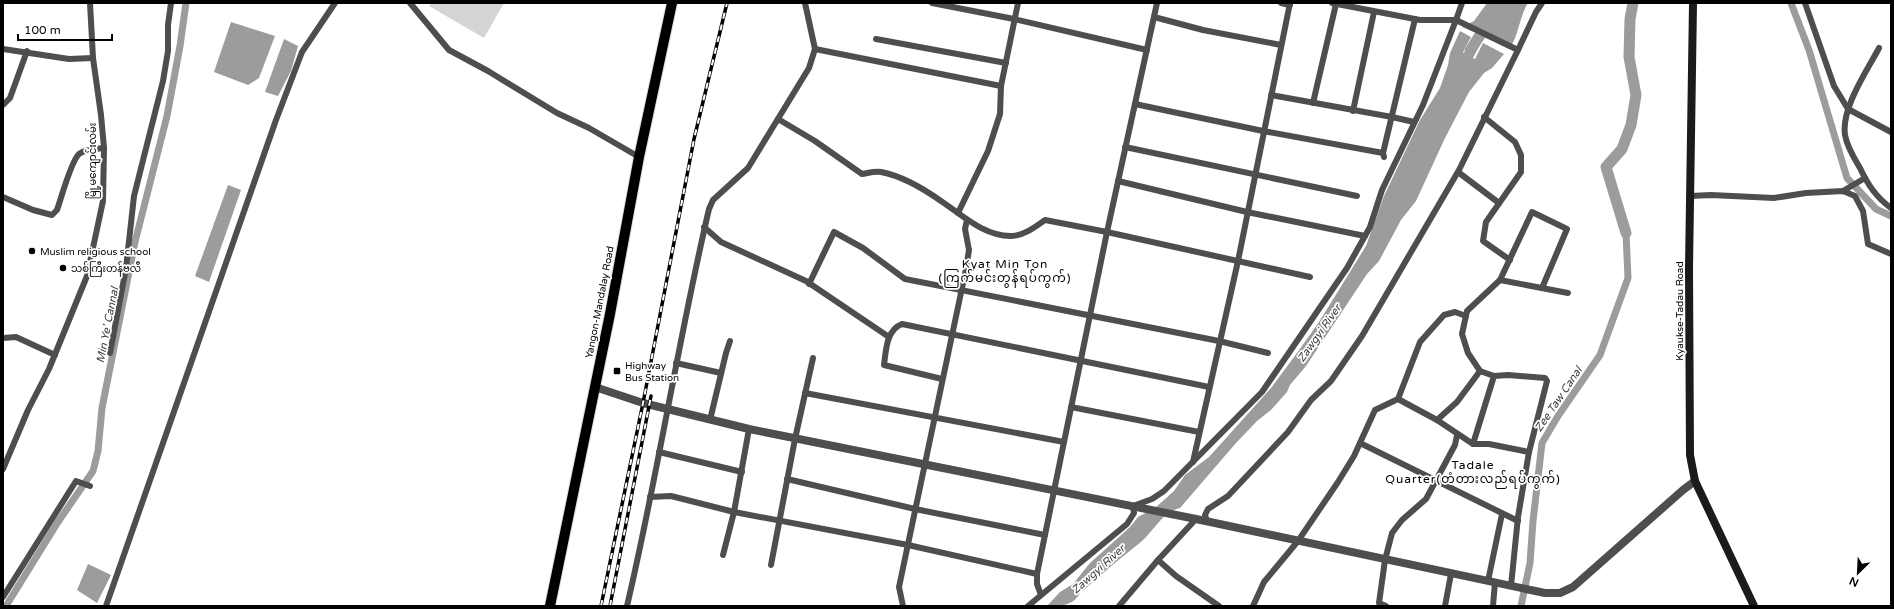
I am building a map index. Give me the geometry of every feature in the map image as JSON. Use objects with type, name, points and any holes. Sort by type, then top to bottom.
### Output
[{"type":"highway","name":"Yangon-Mandalay Road","points":[[550,606],[595,387],[639,157],[672,3]]},
{"type":"main road","name":"Kyaukse-Tadau Road","points":[[1694,3],[1690,196],[1688,436],[1695,481],[1754,606]]},
{"type":"street","name":"မြို့မကျောင်းလမ်း","points":[[3,469],[28,410],[55,355],[87,276],[103,201],[104,148],[93,58],[90,3]]},
{"type":"street","points":[[110,353],[126,268],[134,196],[165,73],[171,3]]},
{"type":"street","points":[[106,606],[296,66],[302,52],[335,3]]},
{"type":"street","points":[[410,3],[449,50],[488,71],[557,113],[589,128],[639,157]]},
{"type":"street","points":[[627,606],[642,542],[676,363],[709,209],[713,200],[748,168],[809,68],[815,49],[805,3]]},
{"type":"street","points":[[932,3],[1014,19],[1147,50]]},
{"type":"street","points":[[958,213],[988,151],[1000,114],[1001,86],[1018,3]]},
{"type":"street","points":[[1041,595],[1037,584],[1037,574],[1107,232],[1157,3]]},
{"type":"street","points":[[1192,463],[1238,261],[1254,174],[1290,4],[1281,3]]},
{"type":"street","points":[[1028,606],[1127,524],[1137,507],[1152,499],[1164,490],[1262,392],[1347,268],[1370,227],[1382,190],[1414,122],[1462,3]]},
{"type":"street","points":[[1207,521],[1205,515],[1208,509],[1228,496],[1288,432],[1311,400],[1331,381],[1362,336],[1458,172],[1536,12],[1542,3]]},
{"type":"street","points":[[1805,3],[1834,86],[1848,109],[1891,132]]},
{"type":"street","points":[[1312,103],[1334,4],[1415,19],[1456,20],[1518,50]]},
{"type":"street","points":[[1353,111],[1374,12]]},
{"type":"street","points":[[1154,17],[1203,30],[1281,45]]},
{"type":"street","points":[[1135,104],[1384,155],[1415,19]]},
{"type":"street","points":[[876,39],[1006,63]]},
{"type":"street","points":[[1879,48],[1848,109],[1845,134],[1850,149],[1865,178],[1878,198],[1891,208]]},
{"type":"street","points":[[3,49],[27,51],[69,59],[93,58]]},
{"type":"street","points":[[815,49],[1001,86]]},
{"type":"street","points":[[3,105],[10,98],[27,51]]},
{"type":"street","points":[[1271,95],[1414,122]]},
{"type":"street","points":[[1484,117],[1515,142],[1521,155],[1521,172],[1486,222],[1483,241],[1510,260]]},
{"type":"street","points":[[778,119],[815,141],[862,174],[879,172],[902,178],[941,200],[978,227],[999,235],[1012,236],[1023,234],[1045,220],[1107,232],[1310,277]]},
{"type":"street","points":[[1125,147],[1357,196]]},
{"type":"street","points":[[3,197],[33,210],[52,215],[57,210],[73,163],[78,155],[83,152],[104,148]]},
{"type":"street","points":[[1458,172],[1499,203]]},
{"type":"street","points":[[1842,191],[1865,178]]},
{"type":"street","points":[[1118,181],[1247,212],[1365,236]]},
{"type":"street","points":[[1690,196],[1711,195],[1774,198],[1806,193],[1842,191],[1855,196],[1863,211],[1868,244],[1891,254]]},
{"type":"street","points":[[1514,587],[1518,521],[1529,452],[1547,381],[1545,378],[1508,375],[1494,376],[1480,371],[1468,353],[1462,334],[1467,311],[1500,280],[1532,212],[1567,229],[1542,288]]},
{"type":"street","points":[[903,606],[899,587],[961,291],[968,250],[964,228],[967,220]]},
{"type":"street","points":[[704,227],[721,242],[809,284],[889,337]]},
{"type":"street","points":[[809,284],[834,232],[863,248],[905,279],[1219,341],[1268,353]]},
{"type":"street","points":[[1500,280],[1568,293]]},
{"type":"street","points":[[1255,606],[1264,582],[1298,541],[1354,456],[1375,410],[1398,399],[1420,342],[1444,315],[1455,312],[1466,316]]},
{"type":"street","points":[[942,379],[884,365],[889,337],[896,326],[902,324],[1081,362],[1209,387]]},
{"type":"street","points":[[3,333],[16,337],[55,355]]},
{"type":"street","points":[[3,338],[16,337]]},
{"type":"street","points":[[710,420],[730,342]]},
{"type":"street","points":[[771,565],[795,438],[813,358]]},
{"type":"street","points":[[676,363],[721,373]]},
{"type":"street","points":[[1437,420],[1457,402],[1480,371]]},
{"type":"street","points":[[1472,444],[1494,376]]},
{"type":"street","points":[[595,387],[643,403],[749,429],[1207,521],[1540,592],[1560,593],[1573,587],[1677,495],[1695,481]]},
{"type":"street","points":[[805,393],[1064,442]]},
{"type":"street","points":[[1398,399],[1437,420],[1458,436],[1472,444],[1489,444],[1529,452]]},
{"type":"street","points":[[1071,407],[1199,432]]},
{"type":"street","points":[[723,555],[734,512],[749,429]]},
{"type":"street","points":[[1386,606],[1379,603],[1385,560],[1392,533],[1402,520],[1426,499],[1455,445],[1458,436]]},
{"type":"street","points":[[1360,443],[1518,521]]},
{"type":"street","points":[[659,452],[742,472]]},
{"type":"street","points":[[787,479],[915,509],[1045,535]]},
{"type":"street","points":[[3,597],[76,480],[90,486]]},
{"type":"street","points":[[650,497],[671,496],[734,512],[908,545],[1037,574]]},
{"type":"street","points":[[1493,606],[1491,582],[1502,514]]},
{"type":"street","points":[[1119,606],[1158,560],[1196,519]]},
{"type":"street","points":[[1158,560],[1176,576],[1219,606]]},
{"type":"street","points":[[1445,606],[1451,574]]},
{"type":"shaded area","points":[[431,3],[504,3],[484,38],[429,6]]},
{"type":"water","points":[[1487,3],[1528,3],[1515,38],[1509,49],[1486,38],[1486,34],[1484,37],[1475,33],[1477,29],[1474,32],[1462,27],[1474,21]]},
{"type":"water","points":[[231,22],[275,36],[259,78],[248,85],[214,72]]},
{"type":"water","points":[[1460,31],[1471,37],[1463,52],[1464,53],[1472,38],[1481,42],[1473,58],[1475,59],[1483,43],[1504,54],[1492,68],[1484,73],[1469,92],[1445,138],[1416,201],[1401,220],[1379,261],[1367,274],[1306,366],[1290,385],[1287,392],[1271,410],[1257,421],[1236,443],[1180,508],[1168,513],[1146,538],[1081,591],[1075,600],[1063,605],[1047,606],[1060,592],[1073,584],[1090,563],[1130,527],[1138,517],[1155,508],[1174,491],[1185,475],[1209,457],[1271,388],[1297,353],[1319,322],[1366,246],[1384,196],[1420,120],[1440,88],[1448,65],[1450,53]]},
{"type":"water","points":[[284,39],[298,46],[291,71],[278,96],[265,92]]},
{"type":"water","points":[[228,185],[241,190],[209,282],[195,276]]},
{"type":"water","points":[[88,564],[111,575],[97,603],[77,590]]},
{"type":"waterway","name":"Min Ye' Cannal","points":[[6,606],[58,522],[93,471],[98,451],[102,408],[135,242],[167,116],[180,46],[186,3]]},
{"type":"waterway","name":"Zawgyi River","points":[[1470,51],[1480,35],[1494,23],[1507,3]]},
{"type":"waterway","points":[[1626,233],[1606,167],[1622,149],[1631,125],[1636,95],[1629,57],[1630,19],[1633,3]]},
{"type":"waterway","points":[[1791,3],[1809,50],[1847,178],[1876,209],[1891,216]]},
{"type":"waterway","name":"Zee Taw Canal","points":[[1521,606],[1530,563],[1542,443],[1558,416],[1600,355],[1628,278],[1626,233]]},
{"type":"railway","points":[[601,606],[643,403],[694,139],[727,3]]},
{"type":"railway","points":[[610,606],[651,396]]},
{"type":"place","name":"Muslim religious school","points":[[32,251]]},
{"type":"place","name":"သစ်ကြီးတန်ဗလီ","points":[[63,268]]},
{"type":"place","name":"Highway Bus Station","points":[[617,371]]},
{"type":"district","name":"Kyat Min Ton (ကြက်မင်းတွန်ရပ်ကွက်)","points":[[1005,271]]},
{"type":"district","name":"Tadale Quarter(တံတားလည်ရပ်ကွက်)","points":[[1473,472]]}]
